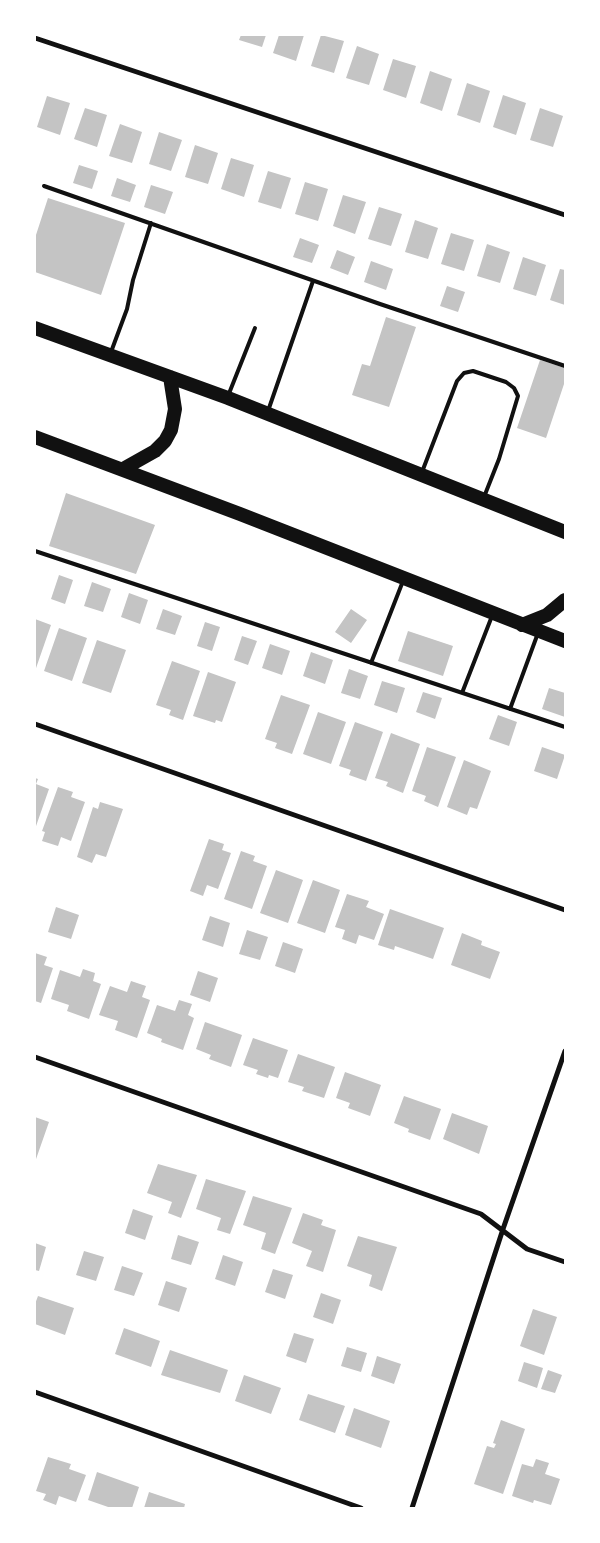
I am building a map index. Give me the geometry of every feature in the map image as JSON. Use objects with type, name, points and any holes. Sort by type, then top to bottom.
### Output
[{"type":"highway","points":[[35,328],[228,398],[565,532]]},
{"type":"highway","points":[[123,469],[155,451],[171,430],[175,409],[170,377]]},
{"type":"highway","points":[[35,437],[123,469],[565,641]]},
{"type":"highway","points":[[522,625],[547,615],[565,600]]},
{"type":"street","points":[[35,38],[565,215]]},
{"type":"street","points":[[35,724],[565,910]]},
{"type":"street","points":[[412,1508],[503,1229],[565,1051]]},
{"type":"street","points":[[35,1057],[481,1214],[503,1229],[526,1249],[565,1262]]},
{"type":"street","points":[[35,1392],[361,1508]]},
{"type":"lane","points":[[44,186],[565,366]]},
{"type":"lane","points":[[110,355],[127,309],[133,280],[151,223]]},
{"type":"lane","points":[[267,414],[313,280]]},
{"type":"lane","points":[[228,398],[255,328]]},
{"type":"lane","points":[[421,475],[457,381],[464,373],[473,371],[506,382],[514,388],[518,396],[499,459],[483,500]]},
{"type":"lane","points":[[35,551],[565,727]]},
{"type":"lane","points":[[371,663],[404,578]]},
{"type":"lane","points":[[462,693],[493,613]]},
{"type":"lane","points":[[510,709],[539,631]]},
{"type":"building","points":[[241,35],[266,35],[262,47],[239,40]]},
{"type":"building","points":[[279,35],[304,35],[296,61],[273,53]]},
{"type":"building","points":[[321,35],[344,41],[334,73],[311,66]]},
{"type":"building","points":[[357,46],[379,54],[369,85],[346,78]]},
{"type":"building","points":[[393,59],[416,66],[406,98],[383,90]]},
{"type":"building","points":[[430,71],[452,79],[442,111],[420,103]]},
{"type":"building","points":[[467,83],[490,91],[480,123],[457,115]]},
{"type":"building","points":[[503,95],[526,103],[516,135],[493,127]]},
{"type":"building","points":[[47,96],[70,103],[60,135],[37,127]]},
{"type":"building","points":[[85,108],[107,115],[97,147],[74,139]]},
{"type":"building","points":[[540,108],[563,116],[553,147],[530,140]]},
{"type":"building","points":[[120,124],[142,132],[132,163],[109,156]]},
{"type":"building","points":[[159,132],[182,140],[171,171],[149,164]]},
{"type":"building","points":[[195,145],[218,153],[208,184],[185,177]]},
{"type":"building","points":[[231,158],[254,165],[244,197],[221,189]]},
{"type":"building","points":[[79,165],[98,171],[92,189],[73,183]]},
{"type":"building","points":[[268,171],[291,178],[281,209],[258,202]]},
{"type":"building","points":[[117,178],[136,185],[130,202],[111,196]]},
{"type":"building","points":[[305,182],[328,189],[318,221],[295,214]]},
{"type":"building","points":[[151,185],[173,192],[165,214],[144,207]]},
{"type":"building","points":[[343,195],[366,202],[355,234],[333,226]]},
{"type":"building","points":[[48,198],[125,223],[101,295],[35,272],[35,238]]},
{"type":"building","points":[[379,207],[402,214],[391,246],[368,239]]},
{"type":"building","points":[[415,220],[438,228],[428,259],[405,252]]},
{"type":"building","points":[[451,233],[474,240],[464,271],[441,264]]},
{"type":"building","points":[[300,238],[319,245],[312,263],[293,257]]},
{"type":"building","points":[[487,244],[510,252],[500,283],[477,276]]},
{"type":"building","points":[[337,250],[355,257],[348,275],[330,268]]},
{"type":"building","points":[[523,257],[546,265],[536,296],[513,289]]},
{"type":"building","points":[[371,261],[393,269],[386,290],[364,282]]},
{"type":"building","points":[[560,269],[565,270],[565,305],[550,300]]},
{"type":"building","points":[[447,286],[465,292],[458,312],[440,306]]},
{"type":"building","points":[[386,317],[416,327],[389,407],[352,395],[362,364],[370,366]]},
{"type":"building","points":[[540,360],[565,368],[565,381],[546,438],[517,428]]},
{"type":"building","points":[[66,493],[155,525],[136,574],[49,546]]},
{"type":"building","points":[[59,575],[73,580],[65,604],[51,599]]},
{"type":"building","points":[[92,582],[111,589],[103,612],[84,606]]},
{"type":"building","points":[[129,593],[148,600],[140,624],[121,617]]},
{"type":"building","points":[[163,609],[182,616],[175,635],[156,629]]},
{"type":"building","points":[[351,609],[367,620],[351,643],[335,632]]},
{"type":"building","points":[[35,619],[51,625],[35,671]]},
{"type":"building","points":[[205,622],[220,627],[212,651],[197,646]]},
{"type":"building","points":[[59,628],[87,638],[72,681],[44,671]]},
{"type":"building","points":[[408,631],[453,646],[443,676],[398,661]]},
{"type":"building","points":[[242,636],[257,641],[248,665],[234,660]]},
{"type":"building","points":[[97,640],[126,650],[111,693],[82,683]]},
{"type":"building","points":[[270,644],[290,651],[282,675],[262,668]]},
{"type":"building","points":[[311,652],[333,660],[325,684],[303,676]]},
{"type":"building","points":[[172,661],[200,671],[183,720],[169,715],[171,710],[156,705]]},
{"type":"building","points":[[349,669],[368,676],[360,699],[341,693]]},
{"type":"building","points":[[208,672],[236,682],[222,722],[216,720],[215,723],[193,716]]},
{"type":"building","points":[[382,681],[405,688],[397,713],[374,705]]},
{"type":"building","points":[[549,688],[565,693],[565,717],[542,709]]},
{"type":"building","points":[[423,692],[442,698],[435,719],[416,712]]},
{"type":"building","points":[[281,695],[310,705],[292,754],[275,748],[277,743],[265,739]]},
{"type":"building","points":[[318,712],[346,722],[331,764],[303,754]]},
{"type":"building","points":[[498,715],[517,722],[509,746],[489,739]]},
{"type":"building","points":[[355,722],[383,732],[366,781],[349,775],[351,770],[339,766]]},
{"type":"building","points":[[391,733],[420,744],[403,793],[386,786],[388,782],[375,778]]},
{"type":"building","points":[[427,747],[456,757],[438,807],[424,801],[426,796],[412,791]]},
{"type":"building","points":[[542,747],[565,755],[557,779],[534,771]]},
{"type":"building","points":[[464,760],[491,771],[477,809],[470,807],[467,815],[447,807]]},
{"type":"building","points":[[35,778],[38,779],[36,784],[49,789],[35,829]]},
{"type":"building","points":[[58,787],[73,792],[71,797],[85,802],[71,841],[61,837],[58,846],[42,841],[45,832],[42,831]]},
{"type":"building","points":[[100,802],[123,809],[106,857],[96,854],[92,863],[77,857],[93,807],[98,809]]},
{"type":"building","points":[[209,839],[224,844],[222,850],[231,853],[218,889],[207,885],[203,896],[190,891]]},
{"type":"building","points":[[241,851],[255,856],[253,861],[267,866],[252,909],[224,899]]},
{"type":"building","points":[[276,870],[303,880],[288,923],[260,913]]},
{"type":"building","points":[[313,880],[340,890],[325,933],[297,923]]},
{"type":"building","points":[[347,894],[369,901],[366,907],[384,914],[374,940],[359,935],[356,944],[342,939],[345,930],[335,927]]},
{"type":"building","points":[[56,907],[79,915],[71,939],[48,932]]},
{"type":"building","points":[[390,909],[444,928],[433,959],[395,946],[394,950],[378,945]]},
{"type":"building","points":[[210,916],[230,923],[223,947],[202,940]]},
{"type":"building","points":[[247,930],[268,937],[260,960],[239,954]]},
{"type":"building","points":[[462,933],[482,941],[481,945],[500,952],[490,979],[451,965]]},
{"type":"building","points":[[283,942],[303,949],[295,973],[275,966]]},
{"type":"building","points":[[35,953],[47,957],[44,965],[53,968],[41,1003],[35,1001]]},
{"type":"building","points":[[83,969],[95,973],[93,981],[101,984],[89,1019],[67,1011],[69,1005],[51,999],[60,970],[80,977]]},
{"type":"building","points":[[198,971],[218,978],[210,1002],[190,995]]},
{"type":"building","points":[[131,981],[146,986],[142,997],[150,1000],[137,1038],[115,1030],[118,1021],[99,1015],[110,986],[127,992]]},
{"type":"building","points":[[179,1000],[192,1004],[188,1015],[194,1018],[183,1050],[161,1042],[162,1039],[147,1033],[157,1005],[175,1011]]},
{"type":"building","points":[[205,1022],[242,1035],[231,1067],[209,1059],[211,1055],[196,1049]]},
{"type":"building","points":[[253,1038],[288,1050],[278,1078],[269,1075],[268,1078],[256,1074],[258,1070],[243,1065]]},
{"type":"building","points":[[298,1054],[335,1067],[324,1098],[302,1091],[304,1087],[288,1082]]},
{"type":"building","points":[[345,1072],[381,1085],[370,1116],[348,1108],[350,1103],[336,1098]]},
{"type":"building","points":[[404,1096],[441,1109],[430,1140],[408,1132],[409,1129],[394,1123]]},
{"type":"building","points":[[452,1113],[488,1126],[479,1154],[443,1139]]},
{"type":"building","points":[[35,1117],[49,1122],[35,1162]]},
{"type":"building","points":[[158,1164],[197,1175],[181,1218],[168,1213],[172,1202],[147,1193]]},
{"type":"building","points":[[206,1179],[246,1191],[230,1234],[217,1230],[221,1218],[196,1209]]},
{"type":"building","points":[[253,1196],[292,1208],[275,1254],[261,1249],[266,1233],[243,1225]]},
{"type":"building","points":[[133,1209],[153,1216],[145,1240],[125,1233]]},
{"type":"building","points":[[303,1213],[323,1220],[321,1225],[336,1230],[323,1272],[306,1266],[312,1251],[292,1243]]},
{"type":"building","points":[[178,1235],[199,1242],[191,1265],[171,1259]]},
{"type":"building","points":[[358,1236],[397,1247],[382,1291],[369,1286],[372,1275],[347,1266]]},
{"type":"building","points":[[35,1243],[46,1247],[39,1271],[35,1270]]},
{"type":"building","points":[[84,1251],[104,1257],[96,1281],[76,1275]]},
{"type":"building","points":[[223,1255],[243,1262],[235,1286],[215,1279]]},
{"type":"building","points":[[122,1266],[143,1273],[134,1296],[114,1290]]},
{"type":"building","points":[[273,1269],[293,1275],[285,1299],[265,1292]]},
{"type":"building","points":[[166,1281],[187,1288],[179,1312],[158,1305]]},
{"type":"building","points":[[321,1293],[341,1300],[333,1324],[313,1317]]},
{"type":"building","points":[[38,1296],[74,1308],[65,1335],[35,1324],[35,1304]]},
{"type":"building","points":[[533,1309],[557,1317],[544,1355],[520,1346]]},
{"type":"building","points":[[124,1328],[160,1341],[151,1367],[115,1354]]},
{"type":"building","points":[[294,1333],[314,1339],[306,1363],[286,1356]]},
{"type":"building","points":[[347,1347],[367,1353],[361,1372],[341,1366]]},
{"type":"building","points":[[170,1350],[228,1370],[220,1393],[161,1375]]},
{"type":"building","points":[[377,1356],[401,1364],[394,1384],[371,1376]]},
{"type":"building","points":[[524,1362],[543,1368],[537,1388],[518,1381]]},
{"type":"building","points":[[548,1370],[562,1375],[555,1393],[541,1389]]},
{"type":"building","points":[[244,1375],[281,1388],[271,1414],[235,1401]]},
{"type":"building","points":[[308,1394],[345,1406],[335,1433],[299,1420]]},
{"type":"building","points":[[354,1408],[390,1421],[381,1448],[345,1435]]},
{"type":"building","points":[[501,1420],[525,1429],[503,1494],[474,1484],[487,1446],[494,1448],[496,1444],[493,1443]]},
{"type":"building","points":[[48,1457],[71,1464],[69,1469],[86,1475],[76,1502],[59,1496],[56,1505],[43,1500],[46,1494],[36,1491]]},
{"type":"building","points":[[536,1459],[549,1463],[545,1474],[560,1479],[551,1505],[534,1500],[533,1503],[512,1496],[522,1464],[533,1467]]},
{"type":"building","points":[[97,1472],[139,1487],[132,1508],[111,1508],[88,1500]]},
{"type":"building","points":[[149,1492],[185,1504],[184,1508],[144,1508]]}]
